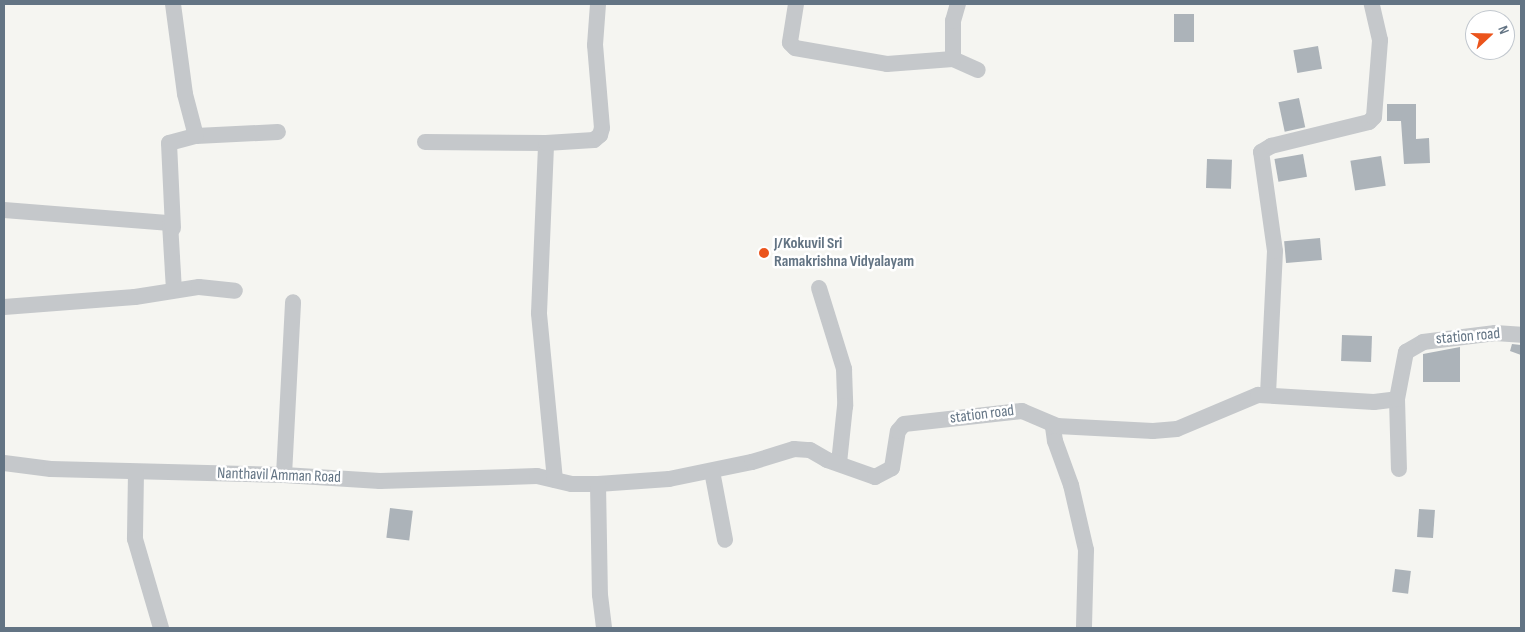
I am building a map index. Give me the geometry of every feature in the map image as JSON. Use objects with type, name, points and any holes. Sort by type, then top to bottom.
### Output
[{"type":"street","points":[[174,4],[185,94],[196,136]]},
{"type":"street","points":[[425,142],[546,143],[594,140],[600,135],[602,128],[596,45],[598,4]]},
{"type":"street","points":[[796,4],[790,43],[795,48],[887,64],[953,59],[978,70]]},
{"type":"street","points":[[953,59],[953,21],[958,4]]},
{"type":"street","points":[[1268,394],[1275,251],[1261,152],[1271,146],[1369,122],[1374,117],[1380,40],[1372,4]]},
{"type":"street","points":[[174,290],[169,143],[196,136],[278,132]]},
{"type":"street","points":[[546,143],[539,313],[555,480]]},
{"type":"street","points":[[4,210],[164,222],[173,228]]},
{"type":"street","points":[[4,307],[135,297],[200,287],[235,292]]},
{"type":"street","points":[[819,288],[844,369],[846,406],[839,463]]},
{"type":"street","points":[[284,475],[293,302]]},
{"type":"street","name":"station road","points":[[555,480],[598,484],[669,479],[794,449],[810,450],[875,477],[892,468],[898,431],[904,424],[1022,411],[1058,426],[1153,431],[1177,429],[1258,395],[1268,394],[1374,402],[1397,399],[1406,352],[1423,342],[1495,332],[1521,335]]},
{"type":"street","points":[[1397,399],[1399,469]]},
{"type":"street","points":[[1058,426],[1053,427],[1055,441],[1072,485],[1086,550],[1084,628]]},
{"type":"street","name":"Nanthavil Amman Road","points":[[4,463],[136,472],[284,475],[380,481],[537,476],[555,480]]},
{"type":"street","points":[[712,470],[726,540]]},
{"type":"street","points":[[136,472],[135,539],[160,628]]},
{"type":"street","points":[[598,484],[600,595],[604,628]]},
{"type":"building","points":[[1174,14],[1194,14],[1194,42],[1174,42]]},
{"type":"building","points":[[1318,46],[1322,69],[1297,73],[1293,50]]},
{"type":"building","points":[[1299,98],[1305,127],[1285,132],[1278,102]]},
{"type":"building","points":[[1387,104],[1416,104],[1416,139],[1429,138],[1430,163],[1404,164],[1401,121],[1387,121]]},
{"type":"building","points":[[1303,154],[1307,177],[1278,182],[1274,159]]},
{"type":"building","points":[[1381,156],[1386,186],[1355,190],[1350,161]]},
{"type":"building","points":[[1207,159],[1232,160],[1231,189],[1206,188]]},
{"type":"building","points":[[1320,238],[1322,260],[1286,263],[1284,241]]},
{"type":"building","points":[[1342,335],[1372,336],[1371,362],[1341,361]]},
{"type":"building","points":[[1512,344],[1521,345],[1521,355],[1510,351]]},
{"type":"building","points":[[1460,347],[1460,382],[1423,382],[1423,354]]},
{"type":"building","points":[[390,508],[413,511],[409,541],[386,538]]},
{"type":"building","points":[[1419,509],[1435,510],[1433,538],[1417,537]]},
{"type":"building","points":[[1395,569],[1411,571],[1408,594],[1392,592]]},
{"type":"place","name":"J/Kokuvil Sri Ramakrishna Vidyalayam","points":[[764,253]]}]
